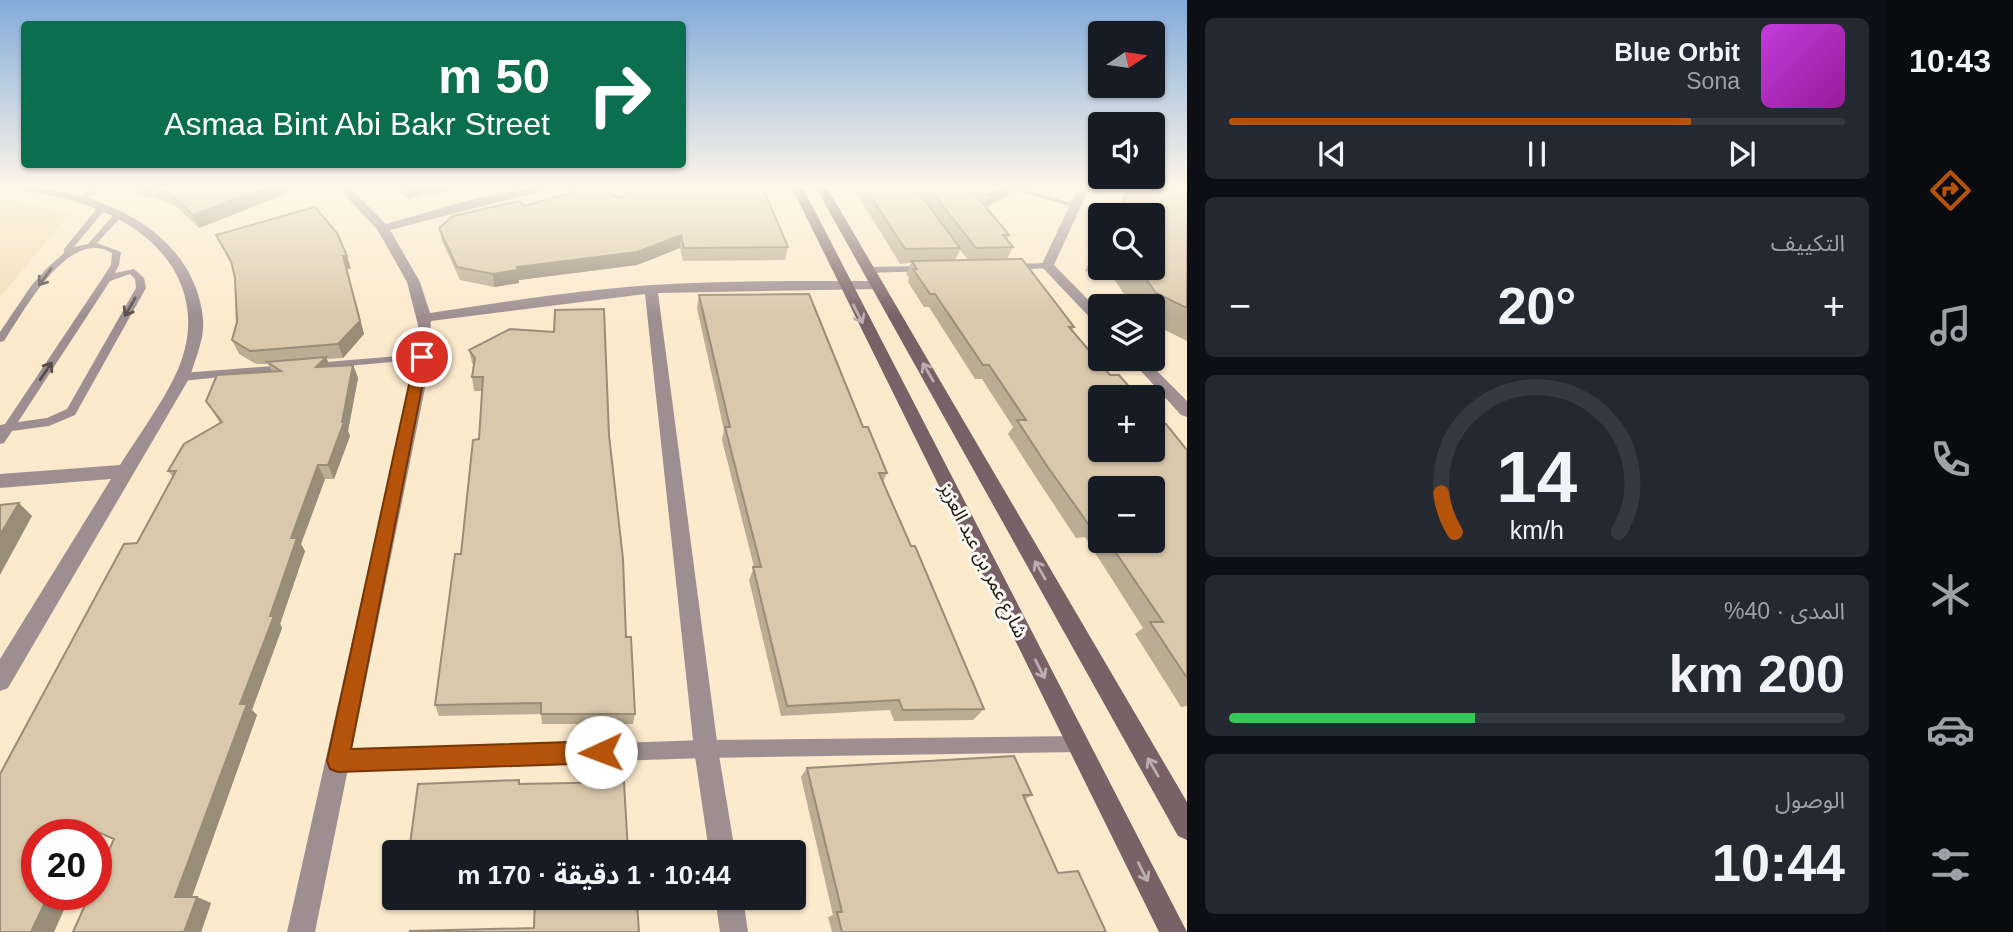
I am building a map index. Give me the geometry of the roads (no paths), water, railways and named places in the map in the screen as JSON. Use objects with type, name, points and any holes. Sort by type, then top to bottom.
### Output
[{"type":"street","points":[[0,680],[182,377],[196,322],[189,285],[175,257],[155,234],[146,229]]},
{"type":"street","points":[[301,932],[422,357],[424,318],[406,267],[386,229]]},
{"type":"street","name":"شارع عمر بن عبد العزيز","points":[[817,229],[1174,932]]},
{"type":"street","points":[[845,229],[1187,827]]},
{"type":"street","points":[[1065,229],[1047,266],[1088,308]]},
{"type":"street","points":[[424,318],[651,289],[844,285],[873,277]]},
{"type":"street","points":[[651,289],[706,749],[720,840]]},
{"type":"street","points":[[1148,371],[1161,385]]},
{"type":"street","points":[[1165,388],[1187,387]]},
{"type":"street","points":[[1165,389],[1187,411]]},
{"type":"street","points":[[0,481],[127,471]]},
{"type":"street","points":[[731,910],[734,932]]},
{"type":"lane","points":[[0,339],[84,229]]},
{"type":"lane","points":[[92,243],[105,229]]},
{"type":"lane","points":[[0,440],[4,428],[107,279],[115,265],[117,251],[106,244],[92,243],[64,254]]},
{"type":"lane","points":[[1006,267],[1047,266]]},
{"type":"lane","points":[[873,277],[937,268]]},
{"type":"lane","points":[[4,428],[49,422],[71,412],[141,288],[139,278],[131,271],[107,279]]},
{"type":"lane","points":[[182,377],[422,357]]},
{"type":"lane","points":[[338,761],[706,749],[1078,744]]}]
